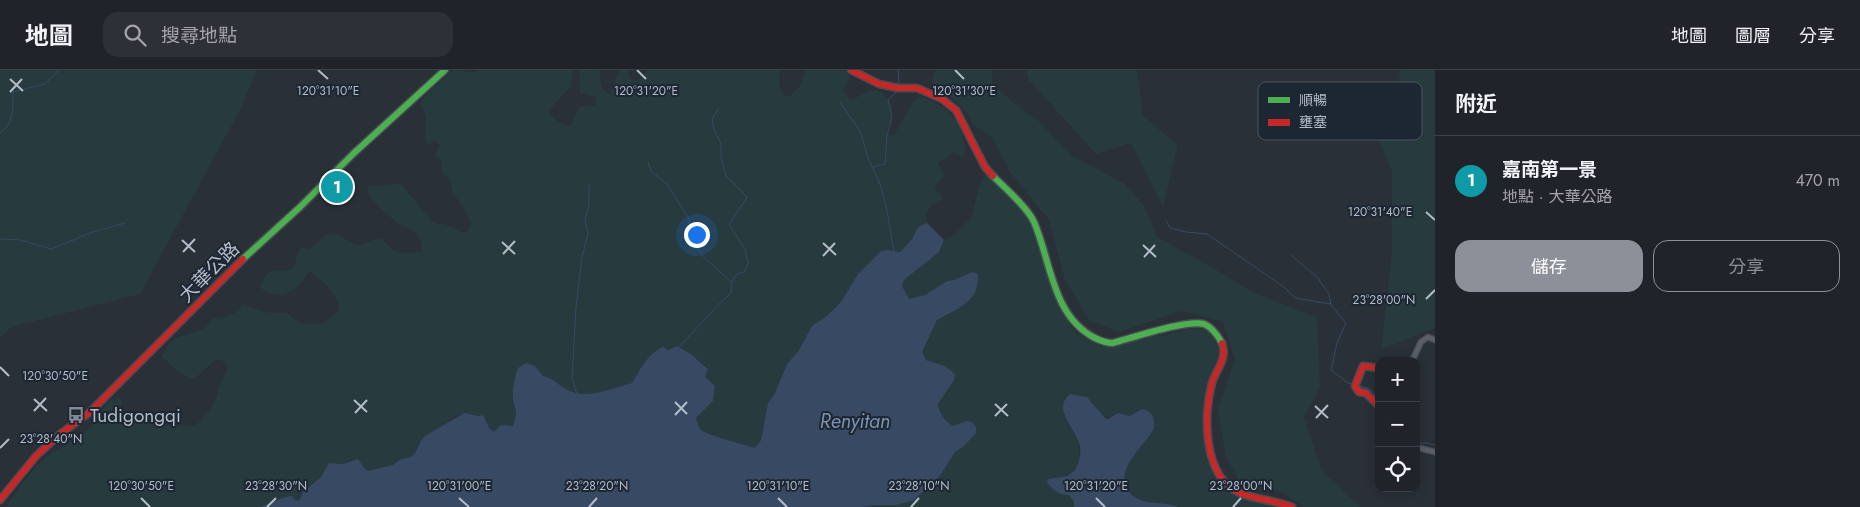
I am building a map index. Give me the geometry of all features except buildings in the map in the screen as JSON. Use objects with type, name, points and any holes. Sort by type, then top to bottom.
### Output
[{"type":"street","name":"大華公路","points":[[0,500],[36,456],[90,412],[226,274],[445,70]]},
{"type":"street","points":[[852,70],[879,84],[898,88],[917,88],[942,99],[956,110],[985,167],[1033,220],[1060,301],[1084,332],[1106,343],[1113,343],[1194,322],[1208,326],[1223,345],[1224,352],[1214,379],[1208,411],[1208,436],[1212,460],[1224,481],[1235,491],[1292,507]]},
{"type":"street","points":[[1414,357],[1424,340],[1428,337],[1435,340]]},
{"type":"street","points":[[1375,367],[1364,366],[1355,386],[1359,392],[1366,393],[1375,402]]},
{"type":"street","points":[[1420,448],[1435,452]]},
{"type":"green space","points":[[0,70],[257,70],[241,108],[140,294],[11,327],[0,338]]},
{"type":"green space","points":[[453,70],[473,72],[481,70],[573,70],[571,88],[564,93],[549,111],[555,119],[570,127],[579,107],[596,105],[596,97],[580,93],[579,70],[599,70],[602,86],[609,94],[619,70],[628,70],[629,78],[636,81],[643,77],[647,70],[780,70],[780,87],[786,97],[790,96],[799,87],[806,70],[845,70],[850,76],[843,92],[851,100],[874,89],[881,92],[887,98],[891,104],[892,112],[886,132],[892,136],[919,96],[936,103],[953,117],[960,127],[966,150],[962,158],[952,152],[946,159],[938,162],[945,175],[934,188],[942,198],[939,203],[932,204],[926,214],[927,223],[918,227],[912,239],[900,252],[881,251],[858,274],[842,302],[812,326],[799,350],[787,364],[774,395],[768,403],[761,440],[755,448],[709,434],[700,429],[696,418],[713,401],[715,386],[705,377],[708,369],[706,366],[677,346],[645,360],[632,383],[590,394],[582,394],[566,389],[543,376],[535,366],[513,397],[518,413],[513,426],[494,432],[489,429],[486,420],[483,418],[468,414],[457,415],[421,441],[411,457],[401,459],[393,465],[368,471],[358,459],[343,464],[329,463],[321,477],[303,492],[300,500],[296,501],[287,496],[277,502],[260,507],[6,507],[22,483],[37,466],[47,457],[85,432],[105,405],[114,398],[119,397],[122,401],[120,414],[122,419],[129,420],[150,416],[166,425],[196,426],[216,400],[227,367],[219,359],[193,379],[184,375],[172,367],[162,356],[167,346],[176,338],[204,329],[212,319],[222,318],[236,312],[243,305],[271,313],[287,313],[300,322],[307,324],[320,323],[333,316],[339,310],[333,293],[311,272],[290,292],[269,293],[260,286],[266,275],[272,270],[292,270],[297,254],[304,247],[307,250],[329,234],[337,234],[358,245],[380,239],[399,252],[411,253],[422,251],[421,241],[416,234],[398,223],[375,203],[367,188],[370,185],[378,186],[401,183],[435,223],[444,224],[461,233],[468,231],[471,224],[465,210],[453,193],[450,181],[443,173],[441,161],[435,156],[439,145],[437,141],[427,144],[425,140],[426,116],[420,104],[429,92]]},
{"type":"green space","points":[[935,70],[992,70],[992,84],[1039,121],[1071,155],[1125,184],[1145,207],[1157,237],[1256,294],[1317,317],[1320,388],[1304,417],[1322,471],[1360,507],[1304,507],[1281,492],[1239,482],[1225,454],[1218,409],[1235,359],[1223,322],[1181,311],[1119,332],[1090,321],[1065,280],[1049,220],[1010,172],[992,138],[973,124],[961,106],[932,82]]},
{"type":"green space","points":[[1026,70],[1137,70],[1143,116],[1178,145],[1163,207],[1131,143],[1096,154],[1029,80]]},
{"type":"green space","points":[[1401,70],[1435,70],[1435,328],[1381,349],[1392,253],[1392,172],[1379,140],[1422,140],[1422,82],[1398,82]]},
{"type":"green space","points":[[985,174],[989,174],[1022,210],[1035,230],[1070,325],[1075,332],[1099,346],[1106,347],[1197,328],[1211,335],[1219,349],[1220,359],[1208,391],[1204,420],[1206,439],[1219,477],[1225,487],[1235,494],[1282,507],[1178,507],[1144,503],[1131,494],[1125,477],[1128,465],[1134,454],[1153,431],[1130,416],[1118,413],[1108,417],[1102,416],[1092,401],[1065,397],[1064,413],[1078,442],[1079,460],[1072,472],[1048,479],[1069,494],[1074,502],[1074,507],[863,507],[896,505],[940,476],[955,452],[963,447],[966,421],[953,426],[947,422],[938,404],[954,380],[945,366],[926,360],[922,352],[937,320],[954,312],[972,272],[947,281],[925,295],[909,299],[902,286],[904,280],[929,258],[939,252],[944,240],[956,233],[971,218],[981,181]]},
{"type":"water","name":"Renyitan","points":[[927,223],[944,240],[939,252],[904,280],[902,286],[909,299],[925,295],[947,281],[972,272],[978,274],[974,295],[960,308],[937,320],[922,352],[926,360],[945,366],[955,374],[954,380],[938,404],[947,422],[953,426],[966,421],[972,422],[976,427],[976,433],[963,447],[955,452],[940,476],[914,500],[896,505],[863,507],[260,507],[289,496],[292,496],[296,501],[300,500],[303,492],[321,477],[329,463],[343,464],[358,459],[368,471],[393,465],[401,459],[411,457],[425,436],[464,413],[483,415],[488,426],[494,432],[501,425],[513,426],[516,410],[513,399],[513,387],[518,368],[526,363],[535,366],[543,376],[566,389],[582,394],[590,394],[632,383],[653,353],[663,347],[668,350],[677,346],[691,354],[708,369],[705,377],[715,386],[713,401],[696,418],[700,429],[709,434],[755,448],[761,440],[768,403],[774,395],[787,364],[799,350],[812,326],[828,315],[841,302],[858,274],[881,251],[900,252],[912,239],[918,227]]},
{"type":"water","points":[[1070,394],[1087,397],[1108,419],[1118,413],[1130,416],[1142,409],[1151,414],[1154,421],[1152,432],[1126,469],[1126,486],[1131,494],[1142,501],[1178,507],[1074,507],[1074,502],[1069,495],[1056,492],[1051,487],[1047,482],[1048,479],[1067,476],[1078,465],[1080,447],[1064,413],[1063,406]]},
{"type":"waterway","points":[[0,133],[5,129],[10,120],[13,110],[13,92],[45,84],[59,70]]},
{"type":"waterway","points":[[898,70],[899,83]]},
{"type":"waterway","points":[[894,251],[884,197],[872,167],[885,164],[887,136],[892,117],[888,100],[897,91]]},
{"type":"waterway","points":[[840,102],[860,131],[872,167]]},
{"type":"waterway","points":[[718,109],[712,119],[714,129],[721,144],[721,157],[726,176],[747,197],[729,225],[745,249],[748,263],[744,272],[737,274],[732,282]]},
{"type":"waterway","points":[[648,162],[651,171],[667,184],[689,219],[691,239],[704,257],[732,283],[731,293],[679,347]]},
{"type":"waterway","points":[[577,394],[572,378],[576,307],[582,257],[588,234],[585,221],[589,204],[589,185]]},
{"type":"waterway","points":[[1166,220],[1170,228],[1207,234],[1284,287],[1295,298],[1331,304]]},
{"type":"waterway","points":[[0,239],[21,240],[51,249],[93,232],[125,223]]},
{"type":"waterway","points":[[1291,255],[1317,277],[1329,294],[1331,305],[1346,323],[1337,343],[1331,370],[1352,384]]},
{"type":"waterway","points":[[1359,386],[1369,388],[1375,394]]},
{"type":"waterway","points":[[1420,443],[1435,445]]},
{"type":"traffic: fast","points":[[243,259],[300,207],[354,153],[445,70]]},
{"type":"traffic: fast","points":[[993,176],[1031,216],[1040,237],[1061,302],[1081,328],[1097,339],[1113,343],[1173,326],[1196,323],[1207,325],[1222,343]]},
{"type":"traffic: jam","points":[[851,70],[879,84],[898,88],[917,88],[942,99],[956,110],[985,167],[993,176]]},
{"type":"traffic: jam","points":[[0,500],[36,456],[59,435],[90,412],[243,259]]},
{"type":"traffic: jam","points":[[1222,343],[1223,359],[1212,383],[1207,412],[1207,428],[1213,460],[1219,474],[1228,485],[1240,493],[1292,507]]},
{"type":"traffic: jam","points":[[1375,368],[1363,366],[1355,386],[1359,392],[1366,393],[1375,402]]},
{"type":"place","name":"嘉南第一景","points":[[337,187]]},
{"type":"place","name":"Tudigongqi","points":[[76,415]]}]
